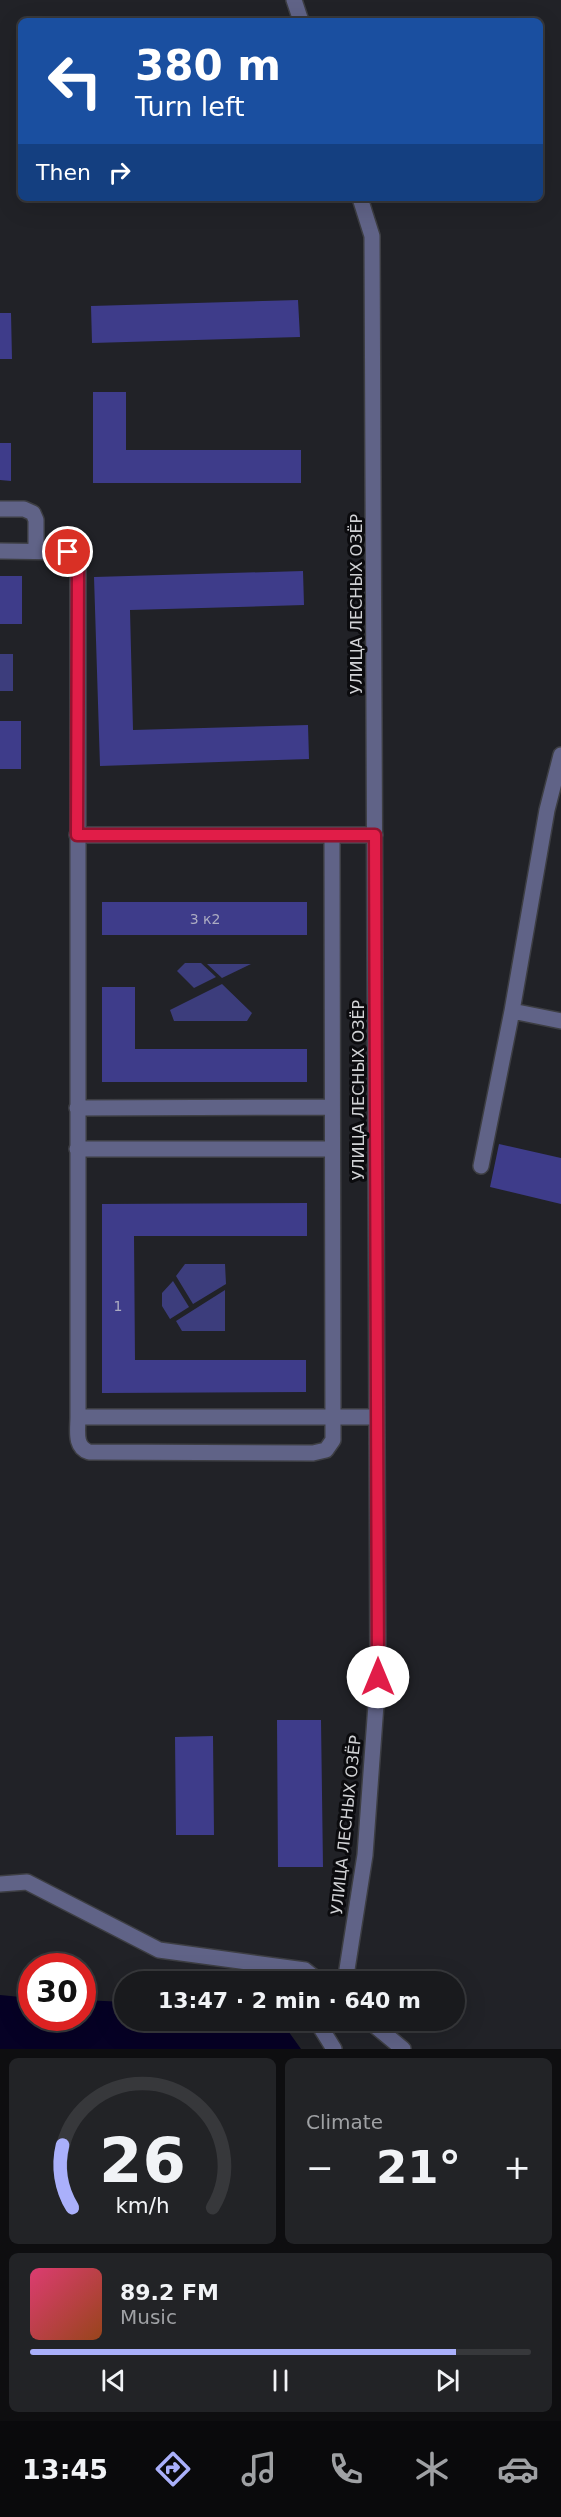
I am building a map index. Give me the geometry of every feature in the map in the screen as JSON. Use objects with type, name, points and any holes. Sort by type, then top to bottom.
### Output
[{"type":"street","points":[[294,0],[300,18]]},
{"type":"street","name":"УЛИЦА ЛЕСНЫХ ОЗЁР","points":[[347,1971],[364,1855],[378,1677],[372,236],[361,201]]},
{"type":"street","points":[[0,509],[24,509],[33,513],[36,520],[36,551]]},
{"type":"street","points":[[0,551],[74,554],[78,565],[78,1443],[80,1447],[89,1452],[313,1453],[326,1450],[333,1440],[332,835]]},
{"type":"street","points":[[481,1166],[512,1011],[547,810],[561,754]]},
{"type":"street","points":[[77,835],[375,835]]},
{"type":"street","points":[[512,1011],[561,1021]]},
{"type":"street","points":[[77,1108],[332,1107]]},
{"type":"street","points":[[77,1149],[332,1149]]},
{"type":"street","points":[[78,1417],[377,1417]]},
{"type":"street","points":[[0,1884],[27,1882],[159,1950],[306,1971]]},
{"type":"street","points":[[285,1967],[287,1971]]},
{"type":"street","points":[[323,2031],[334,2049]]},
{"type":"street","points":[[381,2031],[403,2049]]},
{"type":"shaded area","points":[[0,654],[13,654],[13,691],[0,691]]},
{"type":"shaded area","points":[[185,963],[201,963],[216,977],[194,988],[177,971]]},
{"type":"shaded area","points":[[207,964],[251,964],[222,978]]},
{"type":"shaded area","points":[[222,984],[252,1013],[247,1021],[174,1021],[170,1010]]},
{"type":"shaded area","points":[[185,1264],[225,1264],[226,1284],[193,1304],[176,1276]]},
{"type":"shaded area","points":[[173,1281],[189,1307],[170,1319],[162,1306],[162,1293]]},
{"type":"shaded area","points":[[225,1290],[225,1331],[182,1331],[176,1321]]},
{"type":"shaded area","points":[[0,1995],[18,1997],[18,2031],[96,2031],[96,2001],[114,2002],[114,2031],[288,2031],[301,2049],[0,2049]]},
{"type":"building","points":[[298,300],[300,337],[92,343],[91,306]]},
{"type":"building","points":[[0,313],[11,313],[12,359],[0,359]]},
{"type":"building","points":[[93,392],[126,392],[126,450],[301,450],[301,483],[93,483]]},
{"type":"building","points":[[0,443],[11,443],[11,481],[0,480]]},
{"type":"building","points":[[303,571],[304,605],[130,610],[133,730],[308,725],[309,759],[100,766],[94,577]]},
{"type":"building","points":[[0,576],[22,576],[22,624],[0,624]]},
{"type":"building","points":[[0,721],[21,721],[21,769],[0,769]]},
{"type":"building","points":[[102,902],[307,902],[307,935],[102,935]]},
{"type":"building","points":[[102,987],[135,987],[135,1049],[307,1049],[307,1082],[102,1082]]},
{"type":"building","points":[[499,1144],[561,1158],[561,1204],[490,1187]]},
{"type":"building","points":[[307,1203],[307,1236],[134,1236],[135,1360],[306,1360],[306,1392],[102,1393],[102,1204]]},
{"type":"building","points":[[277,1720],[321,1720],[323,1867],[278,1867]]},
{"type":"building","points":[[213,1736],[214,1835],[176,1835],[175,1737]]},
{"type":"route","points":[[68,552],[74,554],[78,565],[77,835],[375,835],[378,1677]]}]
